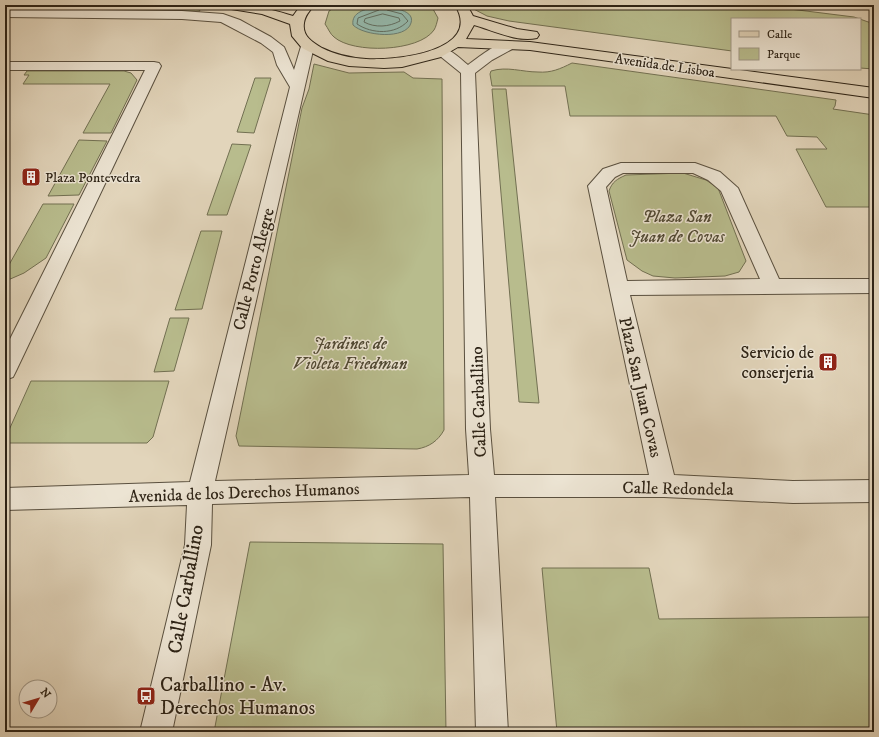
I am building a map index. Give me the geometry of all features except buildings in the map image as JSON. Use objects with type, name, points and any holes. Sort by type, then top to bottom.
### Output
[{"type":"main road","points":[[230,5],[265,11],[296,22]]},
{"type":"main road","points":[[308,5],[303,9],[296,22],[298,34],[307,46],[334,59],[370,65],[409,62],[442,52],[456,43],[466,31],[468,19],[461,5]]},
{"type":"main road","name":"Avenida de Lisboa","points":[[468,19],[516,33],[731,61]]},
{"type":"main road","name":"Avenida de Lisboa","points":[[456,43],[509,45],[538,48],[874,93]]},
{"type":"main road","points":[[799,70],[874,80]]},
{"type":"street","points":[[5,13],[182,15],[223,18],[266,40],[279,50],[284,65],[297,87]]},
{"type":"street","points":[[442,52],[468,72],[487,57],[509,45]]},
{"type":"street","name":"Calle Porto Alegre","points":[[200,493],[307,46]]},
{"type":"street","points":[[5,66],[154,66],[5,371]]},
{"type":"street","name":"Calle Carballino","points":[[468,72],[478,429],[482,486],[492,732]]},
{"type":"street","name":"Plaza San Juan Covas","points":[[664,486],[597,186],[609,173],[621,168],[695,168],[714,176],[729,188],[772,285]]},
{"type":"street","points":[[619,288],[729,288],[772,285],[874,286]]},
{"type":"street","name":"Avenida de los Derechos Humanos","points":[[5,499],[406,486],[482,486]]},
{"type":"street","name":"Calle Redondela","points":[[482,486],[664,486],[793,492],[874,491]]},
{"type":"street","name":"Calle Carballino","points":[[156,732],[198,545],[200,493]]},
{"type":"green space","points":[[38,5],[165,5],[200,10],[199,12]]},
{"type":"green space","points":[[339,5],[426,5],[433,9],[438,18],[434,30],[426,37],[415,43],[386,48],[370,48],[343,42],[330,33],[325,24],[329,11]]},
{"type":"green space","points":[[466,5],[758,5],[857,18],[731,18],[731,51],[509,21],[487,16]]},
{"type":"green space","points":[[861,19],[874,24],[874,69],[861,68]]},
{"type":"green space","points":[[572,63],[836,100],[833,109],[874,115],[874,207],[826,207],[796,149],[827,149],[817,137],[787,136],[776,116],[570,116],[565,86],[492,86],[491,71],[509,69],[547,72],[559,69]]},
{"type":"green space","name":"Jardines de Violeta Friedman","points":[[314,64],[349,73],[404,72],[413,78],[442,79],[444,430],[436,440],[421,448],[239,446],[236,436],[302,108],[309,89]]},
{"type":"green space","points":[[27,71],[124,71],[131,73],[137,80],[111,133],[83,133],[110,84],[23,84],[29,75],[24,75]]},
{"type":"green space","points":[[255,78],[271,78],[254,133],[237,132]]},
{"type":"green space","points":[[492,89],[506,89],[539,403],[519,402]]},
{"type":"green space","points":[[79,140],[107,141],[79,195],[48,196]]},
{"type":"green space","points":[[232,144],[251,145],[227,215],[207,215]]},
{"type":"green space","name":"Plaza San Juan de Covas","points":[[683,173],[706,180],[718,188],[746,261],[739,272],[725,276],[675,278],[653,276],[642,271],[627,260],[609,191],[613,183],[617,179],[626,175]]},
{"type":"green space","points":[[43,204],[74,204],[46,258],[24,273],[8,280],[5,272]]},
{"type":"green space","points":[[201,231],[222,231],[202,309],[175,310]]},
{"type":"green space","points":[[170,318],[189,318],[174,371],[154,372]]},
{"type":"green space","points":[[31,381],[169,381],[153,437],[147,443],[5,443],[5,439]]},
{"type":"green space","points":[[250,542],[443,544],[446,732],[214,732]]},
{"type":"green space","points":[[542,568],[649,568],[659,619],[874,617],[874,732],[557,732]]},
{"type":"water","points":[[376,7],[399,9],[404,11],[409,14],[411,23],[408,28],[393,34],[375,34],[366,32],[353,25],[354,17],[357,14],[364,10]]},
{"type":"place","name":"Plaza Pontevedra","points":[[31,177]]},
{"type":"place","name":"Servicio de conserjeria","points":[[828,362]]},
{"type":"place","name":"Carballino - Av. Derechos Humanos","points":[[146,696]]}]
